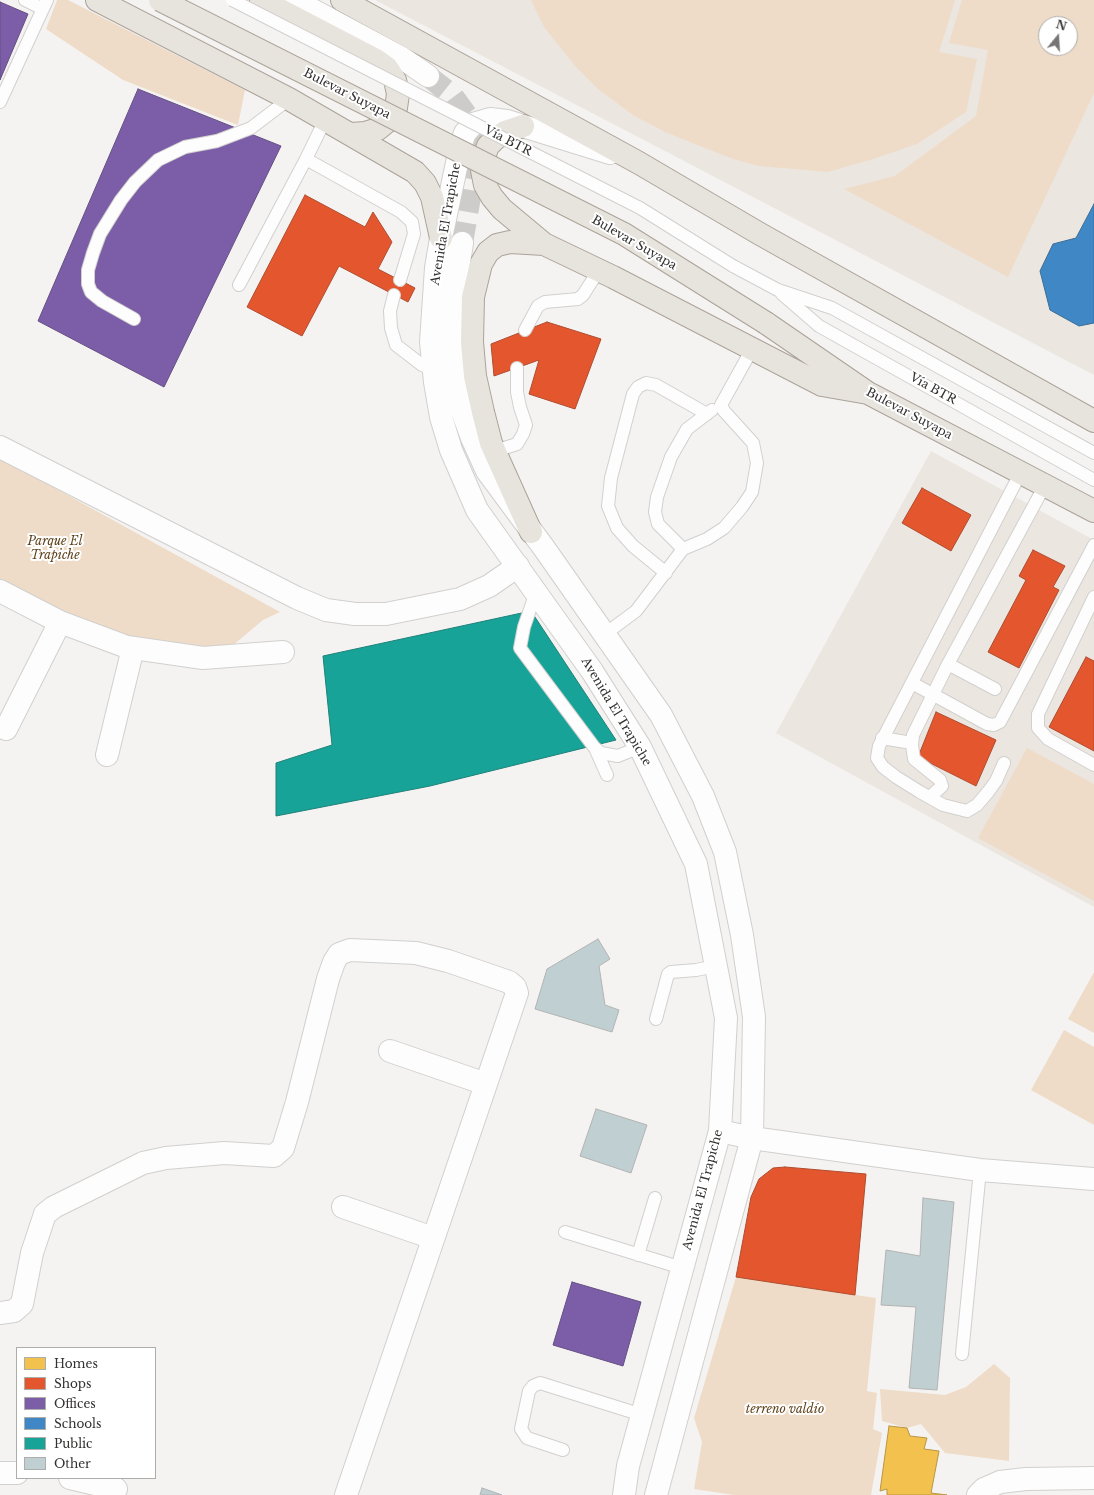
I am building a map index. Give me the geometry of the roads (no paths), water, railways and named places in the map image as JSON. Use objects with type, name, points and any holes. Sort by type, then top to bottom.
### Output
[{"type":"main road","points":[[97,0],[289,99],[414,172],[425,183],[432,197],[441,238]]},
{"type":"main road","name":"Bulevar Suyapa","points":[[160,0],[624,234],[766,323],[868,393],[1021,472],[1094,512]]},
{"type":"main road","points":[[261,0],[376,60],[387,68],[395,80],[398,94],[396,108],[389,120],[378,129],[365,133],[351,134]]},
{"type":"main road","points":[[294,0],[402,58],[428,76]]},
{"type":"main road","points":[[342,0],[639,164],[760,234],[1094,421]]},
{"type":"main road","name":"Avenida El Trapiche","points":[[624,1495],[628,1466],[720,1131],[726,1018],[696,864],[640,747],[592,671],[477,510],[454,458],[441,417],[433,368],[431,342],[436,268],[441,238],[461,144],[465,133],[474,124],[490,119],[507,121],[639,164]]},
{"type":"main road","points":[[523,126],[505,132],[492,142],[484,156],[482,170],[485,185],[492,197],[502,209],[544,244],[599,270],[822,385],[868,393]]},
{"type":"main road","points":[[532,532],[495,451],[483,412],[475,376],[472,342],[473,297],[481,264],[488,252],[497,245],[510,242],[544,244]]},
{"type":"main road","name":"Avenida El Trapiche","points":[[462,243],[454,296],[451,332],[454,373],[460,405],[472,438],[487,471],[605,634],[661,715],[703,796],[725,852],[742,936],[754,1017],[752,1138],[656,1495]]},
{"type":"main road","points":[[0,447],[297,598],[326,610],[355,614],[386,614],[460,599],[489,586],[518,566],[527,564],[542,570],[551,578],[611,664],[661,715]]},
{"type":"main road","points":[[0,590],[60,622],[133,648],[203,658],[283,652]]},
{"type":"main road","points":[[6,729],[60,622]]},
{"type":"main road","points":[[107,755],[133,648]]},
{"type":"main road","points":[[0,1313],[14,1311],[22,1304],[36,1241],[45,1214],[54,1207],[143,1163],[166,1158],[224,1153],[274,1156],[283,1148],[297,1102],[328,979],[334,962],[339,954],[350,950],[416,953],[448,960],[509,982],[515,987],[517,993],[346,1495]]},
{"type":"main road","points":[[390,1051],[486,1084]]},
{"type":"main road","points":[[720,1131],[752,1138],[980,1170],[1094,1179]]},
{"type":"main road","points":[[343,1207],[433,1238]]},
{"type":"main road","points":[[0,1473],[16,1473]]},
{"type":"main road","points":[[978,1495],[984,1489],[1000,1482],[1026,1479],[1094,1478]]},
{"type":"main road","points":[[74,1479],[116,1489]]},
{"type":"lane","points":[[0,102],[45,4],[25,0]]},
{"type":"lane","name":"Vía BTR","points":[[232,0],[640,208],[733,266],[778,290],[832,308],[1094,453]]},
{"type":"lane","points":[[134,319],[102,301],[91,292],[88,284],[88,270],[100,234],[121,200],[135,182],[158,160],[185,147],[218,141],[251,128],[289,99]]},
{"type":"lane","points":[[239,285],[325,120]]},
{"type":"lane","points":[[306,159],[401,212],[412,222],[414,234],[400,280]]},
{"type":"lane","points":[[525,330],[538,306],[545,302],[578,299],[583,295],[599,270]]},
{"type":"lane","name":"Vía BTR","points":[[778,290],[819,326],[1094,480]]},
{"type":"lane","points":[[394,295],[390,311],[391,328],[396,346],[422,364],[433,368]]},
{"type":"lane","points":[[683,549],[658,524],[655,512],[657,497],[671,457],[688,429],[721,405],[752,348]]},
{"type":"lane","points":[[495,451],[517,444],[526,425],[517,392],[517,368]]},
{"type":"lane","points":[[666,573],[633,546],[617,528],[608,506],[611,478],[633,394],[638,387],[646,383],[656,385],[707,414]]},
{"type":"lane","points":[[605,634],[636,611],[683,549],[707,539],[724,528],[742,507],[752,492],[756,479],[758,463],[754,442],[721,405]]},
{"type":"lane","points":[[1004,763],[996,781],[988,792],[977,805],[967,811],[943,805],[896,777],[883,767],[877,758],[878,746],[882,738],[1021,472]]},
{"type":"lane","points":[[930,797],[942,786],[940,780],[914,759],[912,743],[913,735],[948,664],[1045,485]]},
{"type":"lane","points":[[912,683],[987,724],[994,725],[1000,722],[1094,545]]},
{"type":"lane","points":[[536,592],[522,633],[520,648],[594,747],[607,775]]},
{"type":"lane","points":[[1092,604],[1042,704],[1038,714],[1038,728],[1048,739],[1094,765]]},
{"type":"lane","points":[[948,664],[995,688]]},
{"type":"lane","points":[[882,738],[912,743]]},
{"type":"lane","points":[[594,747],[601,753],[618,756],[640,747]]},
{"type":"lane","points":[[656,1019],[668,974],[671,972],[696,970],[716,966]]},
{"type":"lane","points":[[962,1354],[980,1170]]},
{"type":"lane","points":[[638,1255],[655,1198]]},
{"type":"lane","points":[[565,1232],[682,1268]]},
{"type":"lane","points":[[563,1450],[527,1438],[521,1429],[529,1391],[533,1386],[540,1383],[642,1415]]},
{"type":"tunnel","points":[[428,76],[452,95],[468,117],[474,141],[474,174],[462,243]]},
{"type":"park label","name":"Parque El Trapiche","points":[[55,549]]},
{"type":"park label","name":"terreno valdío","points":[[785,1410]]}]
